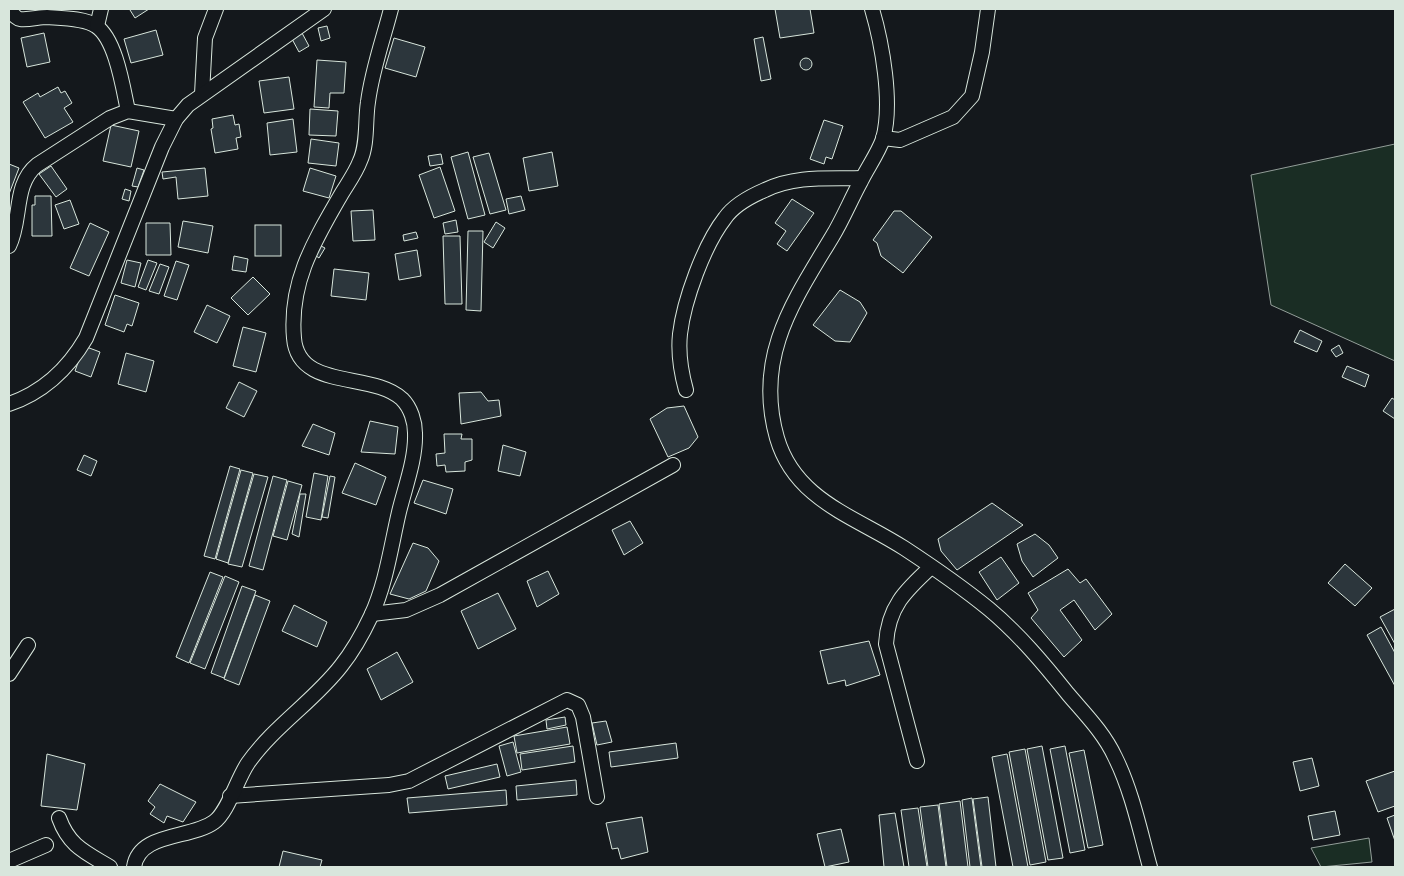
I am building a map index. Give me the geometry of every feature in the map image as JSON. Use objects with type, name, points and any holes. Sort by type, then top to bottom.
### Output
[{"type":"street","points":[[10,9],[20,19],[47,17],[86,22],[97,26],[108,40],[120,70],[128,111]]},
{"type":"street","points":[[97,26],[101,9]]},
{"type":"street","points":[[202,94],[205,38],[216,9]]},
{"type":"street","points":[[9,404],[39,390],[56,378],[74,358],[86,338],[162,147],[176,119],[202,94],[324,9]]},
{"type":"street","points":[[134,867],[135,860],[153,843],[205,827],[215,822],[254,756],[340,668],[358,642],[372,614],[380,591],[413,457],[416,433],[412,413],[402,399],[386,390],[321,373],[309,368],[299,358],[294,338],[294,324],[298,280],[308,256],[362,159],[372,75],[391,9]]},
{"type":"street","points":[[872,9],[880,37],[887,98],[883,138],[834,234],[797,294],[780,332],[772,362],[771,389],[773,418],[777,438],[787,464],[808,490],[931,567],[991,611],[1034,653],[1106,740],[1124,776],[1150,867]]},
{"type":"street","points":[[883,138],[900,140],[953,117],[972,96],[982,52],[988,9]]},
{"type":"street","points":[[9,246],[13,236],[22,186],[30,171],[80,136],[110,118],[128,111],[176,119]]},
{"type":"street","points":[[686,390],[682,376],[680,333],[704,258],[725,217],[746,199],[787,182],[810,178],[862,178]]},
{"type":"street","points":[[372,614],[406,610],[434,598],[673,465]]},
{"type":"street","points":[[917,762],[886,644],[887,626],[898,600],[931,567]]},
{"type":"street","points":[[9,674],[28,645]]},
{"type":"street","points":[[230,796],[382,786],[409,780],[567,700],[578,705],[583,717],[597,797]]},
{"type":"street","points":[[59,818],[65,835],[78,848],[110,867]]},
{"type":"street","points":[[9,861],[46,845]]},
{"type":"green space","points":[[1395,144],[1395,361],[1271,305],[1251,175]]},
{"type":"green space","points":[[1369,838],[1372,862],[1321,867],[1311,848]]},
{"type":"building","points":[[149,9],[135,18],[130,10]]},
{"type":"building","points":[[775,9],[810,9],[814,33],[780,38]]},
{"type":"building","points":[[327,26],[330,38],[321,41],[318,28]]},
{"type":"building","points":[[156,30],[163,55],[131,63],[124,39]]},
{"type":"building","points":[[44,33],[50,62],[27,67],[21,38]]},
{"type":"building","points":[[302,33],[309,46],[299,52],[292,39]]},
{"type":"building","points":[[763,37],[771,79],[761,81],[754,39]]},
{"type":"building","points":[[394,38],[425,47],[416,77],[385,68]]},
{"type":"building","points":[[804,58],[808,58],[812,64],[808,70],[804,70],[800,66],[800,62]]},
{"type":"building","points":[[317,60],[346,62],[344,93],[330,93],[329,108],[314,107]]},
{"type":"building","points":[[289,77],[294,109],[264,113],[259,81]]},
{"type":"building","points":[[58,87],[61,93],[65,91],[72,103],[64,108],[73,122],[45,138],[23,102],[38,93],[40,97]]},
{"type":"building","points":[[310,109],[338,111],[336,136],[309,135]]},
{"type":"building","points":[[233,115],[235,125],[239,124],[241,137],[236,138],[238,149],[215,153],[211,129],[213,128],[212,119]]},
{"type":"building","points":[[293,119],[297,152],[270,155],[267,123]]},
{"type":"building","points":[[824,120],[843,126],[832,159],[826,157],[824,164],[810,159]]},
{"type":"building","points":[[111,125],[139,131],[131,167],[103,161]]},
{"type":"building","points":[[311,139],[339,143],[336,166],[308,163]]},
{"type":"building","points":[[468,152],[485,215],[468,219],[451,157]]},
{"type":"building","points":[[552,152],[558,186],[529,191],[523,158]]},
{"type":"building","points":[[489,153],[506,210],[490,214],[473,157]]},
{"type":"building","points":[[441,154],[443,164],[430,166],[428,156]]},
{"type":"building","points":[[9,164],[19,168],[9,194]]},
{"type":"building","points":[[51,166],[67,189],[56,197],[39,174]]},
{"type":"building","points":[[440,167],[455,211],[434,218],[419,175]]},
{"type":"building","points":[[137,168],[144,170],[138,187],[132,186]]},
{"type":"building","points":[[205,168],[208,196],[178,199],[176,177],[163,179],[162,172]]},
{"type":"building","points":[[310,168],[336,176],[329,198],[303,191]]},
{"type":"building","points":[[125,189],[131,191],[129,201],[122,199]]},
{"type":"building","points":[[35,196],[51,196],[52,236],[32,236],[32,205],[35,205]]},
{"type":"building","points":[[521,196],[525,210],[509,214],[506,199]]},
{"type":"building","points":[[792,199],[814,213],[787,251],[777,244],[786,231],[775,223]]},
{"type":"building","points":[[70,200],[79,224],[64,229],[55,205]]},
{"type":"building","points":[[373,210],[375,240],[353,241],[351,211]]},
{"type":"building","points":[[894,211],[901,211],[932,237],[903,273],[881,256],[877,243],[873,240]]},
{"type":"building","points":[[456,220],[458,232],[445,234],[443,223]]},
{"type":"building","points":[[183,221],[213,226],[208,253],[178,247]]},
{"type":"building","points":[[496,222],[505,228],[493,248],[484,242]]},
{"type":"building","points":[[90,223],[109,232],[89,276],[70,268]]},
{"type":"building","points":[[146,223],[170,223],[171,255],[146,255]]},
{"type":"building","points":[[255,225],[281,225],[281,256],[255,256]]},
{"type":"building","points":[[468,231],[483,231],[481,311],[466,310]]},
{"type":"building","points":[[416,232],[418,238],[404,241],[403,235]]},
{"type":"building","points":[[443,236],[460,236],[462,304],[445,304]]},
{"type":"building","points":[[317,244],[325,248],[319,258],[312,253]]},
{"type":"building","points":[[417,250],[421,276],[399,280],[395,254]]},
{"type":"building","points":[[234,256],[248,259],[246,272],[232,270]]},
{"type":"building","points":[[127,260],[141,263],[135,287],[121,283]]},
{"type":"building","points":[[148,260],[157,263],[146,290],[138,287]]},
{"type":"building","points":[[176,261],[189,265],[177,300],[164,296]]},
{"type":"building","points":[[160,264],[169,267],[159,294],[149,291]]},
{"type":"building","points":[[334,269],[369,273],[366,300],[331,296]]},
{"type":"building","points":[[253,277],[270,294],[248,315],[231,298]]},
{"type":"building","points":[[840,290],[860,302],[867,313],[850,342],[835,341],[813,325]]},
{"type":"building","points":[[115,295],[139,303],[132,326],[127,324],[124,332],[105,325]]},
{"type":"building","points":[[207,305],[230,316],[217,343],[194,332]]},
{"type":"building","points":[[243,327],[266,333],[256,372],[233,366]]},
{"type":"building","points":[[1300,330],[1322,341],[1317,352],[1294,342]]},
{"type":"building","points":[[1339,345],[1343,353],[1336,357],[1331,350]]},
{"type":"building","points":[[84,346],[100,352],[91,377],[75,371]]},
{"type":"building","points":[[126,353],[154,361],[146,392],[118,384]]},
{"type":"building","points":[[1347,366],[1369,375],[1365,387],[1342,377]]},
{"type":"building","points":[[239,382],[257,391],[244,417],[226,408]]},
{"type":"building","points":[[481,392],[488,401],[499,400],[501,416],[461,424],[459,393]]},
{"type":"building","points":[[1392,398],[1395,400],[1395,419],[1383,411]]},
{"type":"building","points":[[684,406],[698,437],[689,448],[668,457],[650,419],[667,408]]},
{"type":"building","points":[[370,421],[398,427],[395,454],[361,452]]},
{"type":"building","points":[[313,424],[335,433],[329,455],[302,446]]},
{"type":"building","points":[[444,434],[462,434],[461,439],[472,439],[472,460],[465,462],[465,471],[446,472],[445,465],[437,466],[436,454],[445,453]]},
{"type":"building","points":[[503,445],[526,452],[520,476],[498,471]]},
{"type":"building","points":[[84,455],[97,461],[91,476],[77,470]]},
{"type":"building","points":[[355,463],[386,477],[376,505],[342,493]]},
{"type":"building","points":[[230,466],[240,469],[215,559],[204,556]]},
{"type":"building","points":[[241,470],[253,473],[228,563],[216,559]]},
{"type":"building","points":[[314,473],[328,476],[321,520],[306,517]]},
{"type":"building","points":[[254,474],[268,477],[242,567],[228,564]]},
{"type":"building","points":[[273,476],[287,480],[263,570],[249,566]]},
{"type":"building","points":[[330,476],[335,477],[328,518],[322,517]]},
{"type":"building","points":[[423,480],[453,489],[446,514],[414,503]]},
{"type":"building","points":[[288,481],[302,485],[287,540],[273,536]]},
{"type":"building","points":[[300,494],[306,494],[299,537],[292,534]]},
{"type":"building","points":[[992,503],[1023,525],[957,570],[941,551],[938,539]]},
{"type":"building","points":[[630,521],[643,543],[624,555],[612,530]]},
{"type":"building","points":[[1035,534],[1049,545],[1058,558],[1033,577],[1022,561],[1017,544]]},
{"type":"building","points":[[413,543],[428,548],[439,561],[426,591],[409,599],[390,594]]},
{"type":"building","points":[[1001,557],[1019,583],[997,600],[979,572]]},
{"type":"building","points":[[1345,564],[1372,588],[1355,606],[1328,583]]},
{"type":"building","points":[[1068,569],[1080,583],[1086,579],[1112,614],[1095,630],[1074,600],[1060,610],[1082,640],[1064,657],[1031,618],[1038,610],[1028,593]]},
{"type":"building","points":[[548,571],[559,594],[537,607],[527,581]]},
{"type":"building","points":[[210,572],[223,577],[189,663],[176,657]]},
{"type":"building","points":[[225,576],[239,582],[205,669],[190,663]]},
{"type":"building","points":[[242,586],[256,591],[224,678],[211,673]]},
{"type":"building","points":[[498,593],[516,629],[478,649],[461,611]]},
{"type":"building","points":[[255,595],[270,601],[239,685],[224,679]]},
{"type":"building","points":[[294,605],[327,622],[317,647],[282,631]]},
{"type":"building","points":[[1395,609],[1395,644],[1380,617]]},
{"type":"building","points":[[1381,627],[1395,653],[1395,686],[1367,635]]},
{"type":"building","points":[[869,641],[880,675],[846,686],[845,680],[828,684],[820,651]]},
{"type":"building","points":[[397,652],[413,682],[381,700],[367,669]]},
{"type":"building","points":[[565,717],[566,725],[547,729],[546,720]]},
{"type":"building","points":[[606,721],[612,742],[597,745],[592,723]]},
{"type":"building","points":[[567,727],[570,744],[517,753],[514,736]]},
{"type":"building","points":[[513,742],[521,772],[507,776],[499,746]]},
{"type":"building","points":[[676,743],[678,758],[611,767],[609,752]]},
{"type":"building","points":[[573,746],[575,762],[522,770],[520,754]]},
{"type":"building","points":[[1042,746],[1063,858],[1048,860],[1027,749]]},
{"type":"building","points":[[1065,746],[1085,850],[1070,853],[1050,749]]},
{"type":"building","points":[[1025,749],[1046,862],[1030,865],[1009,752]]},
{"type":"building","points":[[1084,750],[1103,845],[1088,848],[1069,753]]},
{"type":"building","points":[[47,754],[85,764],[77,810],[41,806]]},
{"type":"building","points":[[1007,754],[1028,867],[1013,867],[992,757]]},
{"type":"building","points":[[1312,758],[1319,786],[1300,791],[1293,762]]},
{"type":"building","points":[[497,764],[500,777],[448,789],[445,776]]},
{"type":"building","points":[[1395,771],[1395,806],[1378,812],[1366,781]]},
{"type":"building","points":[[576,780],[577,795],[517,800],[516,786]]},
{"type":"building","points":[[160,784],[196,802],[183,822],[167,816],[164,823],[150,814],[155,807],[148,801]]},
{"type":"building","points":[[506,790],[507,805],[409,813],[407,798]]},
{"type":"building","points":[[988,797],[996,867],[982,867],[973,799]]},
{"type":"building","points":[[972,798],[981,867],[970,867],[962,800]]},
{"type":"building","points":[[960,801],[968,867],[947,867],[939,804]]},
{"type":"building","points":[[938,805],[946,867],[928,867],[920,807]]},
{"type":"building","points":[[918,808],[927,867],[909,867],[901,810]]},
{"type":"building","points":[[1335,811],[1340,835],[1313,840],[1308,816]]},
{"type":"building","points":[[895,813],[904,867],[884,867],[879,815]]},
{"type":"building","points":[[1395,815],[1395,841],[1387,818]]},
{"type":"building","points":[[642,817],[648,852],[621,859],[618,848],[612,849],[606,823]]},
{"type":"building","points":[[841,829],[849,862],[825,867],[817,834]]},
{"type":"building","points":[[283,851],[322,860],[320,867],[279,867]]}]
